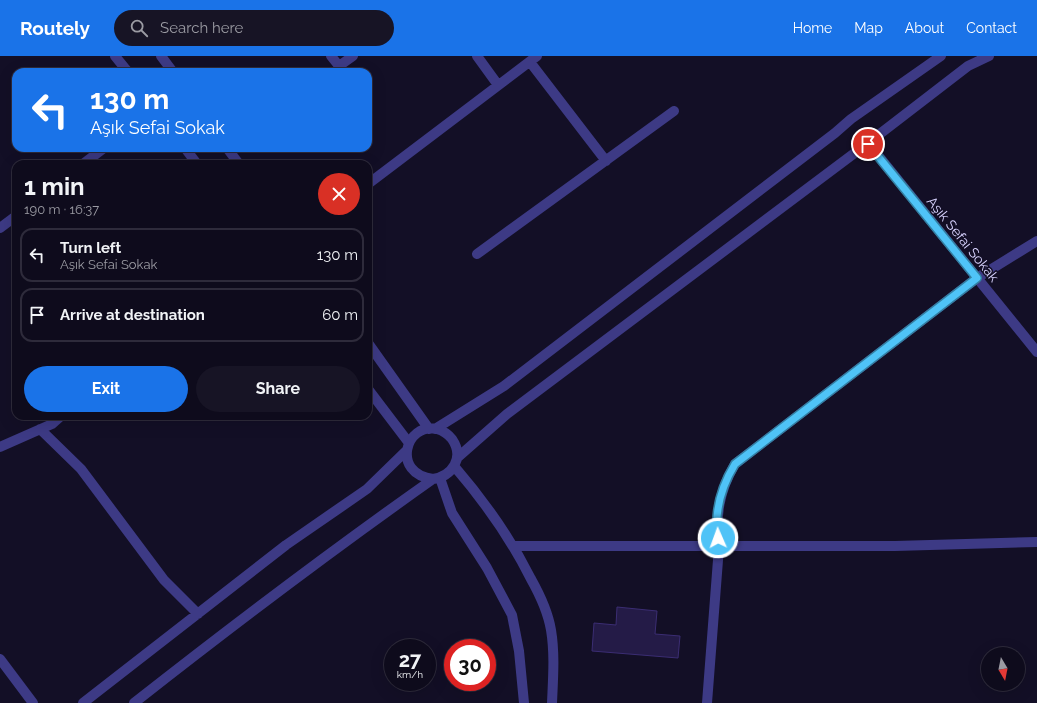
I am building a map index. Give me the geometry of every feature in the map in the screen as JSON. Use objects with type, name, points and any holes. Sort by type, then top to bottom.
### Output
[{"type":"street","points":[[115,56],[125,68]]},
{"type":"street","points":[[161,56],[170,68]]},
{"type":"street","points":[[331,56],[339,66],[353,56]]},
{"type":"street","points":[[477,56],[498,85]]},
{"type":"street","points":[[83,703],[286,545],[367,489],[408,446],[418,433],[432,429],[504,386],[835,133],[851,119],[941,56]]},
{"type":"street","points":[[134,703],[201,650],[386,512],[436,479],[451,471],[456,462],[507,414],[868,144],[968,66],[989,56]]},
{"type":"street","points":[[372,181],[533,59],[606,161]]},
{"type":"street","points":[[477,254],[674,112]]},
{"type":"street","name":"Aşık Sefai Sokak","points":[[868,144],[1037,352]]},
{"type":"street","points":[[88,160],[99,152]]},
{"type":"street","points":[[188,152],[195,160]]},
{"type":"street","points":[[0,228],[12,219]]},
{"type":"street","points":[[707,703],[719,547],[717,514],[720,497],[728,475],[735,464],[977,278],[1037,241]]},
{"type":"street","points":[[372,349],[432,429],[443,431],[455,442],[457,450],[456,462],[514,546],[542,600],[551,628],[554,649],[552,703]]},
{"type":"street","points":[[372,395],[408,446],[407,457],[413,471],[425,478],[436,479]]},
{"type":"street","points":[[0,447],[52,424],[56,420]]},
{"type":"street","points":[[40,429],[81,470],[164,580],[198,614]]},
{"type":"street","points":[[436,479],[452,513],[487,568],[512,615],[519,651],[524,703]]},
{"type":"street","points":[[514,546],[895,546],[1037,542]]},
{"type":"street","points":[[0,659],[33,703]]},
{"type":"building","points":[[617,607],[657,611],[655,634],[680,636],[678,658],[592,651],[594,623],[616,625]]},
{"type":"route","points":[[718,538],[717,514],[720,497],[728,475],[735,464],[977,278],[868,144]]}]
